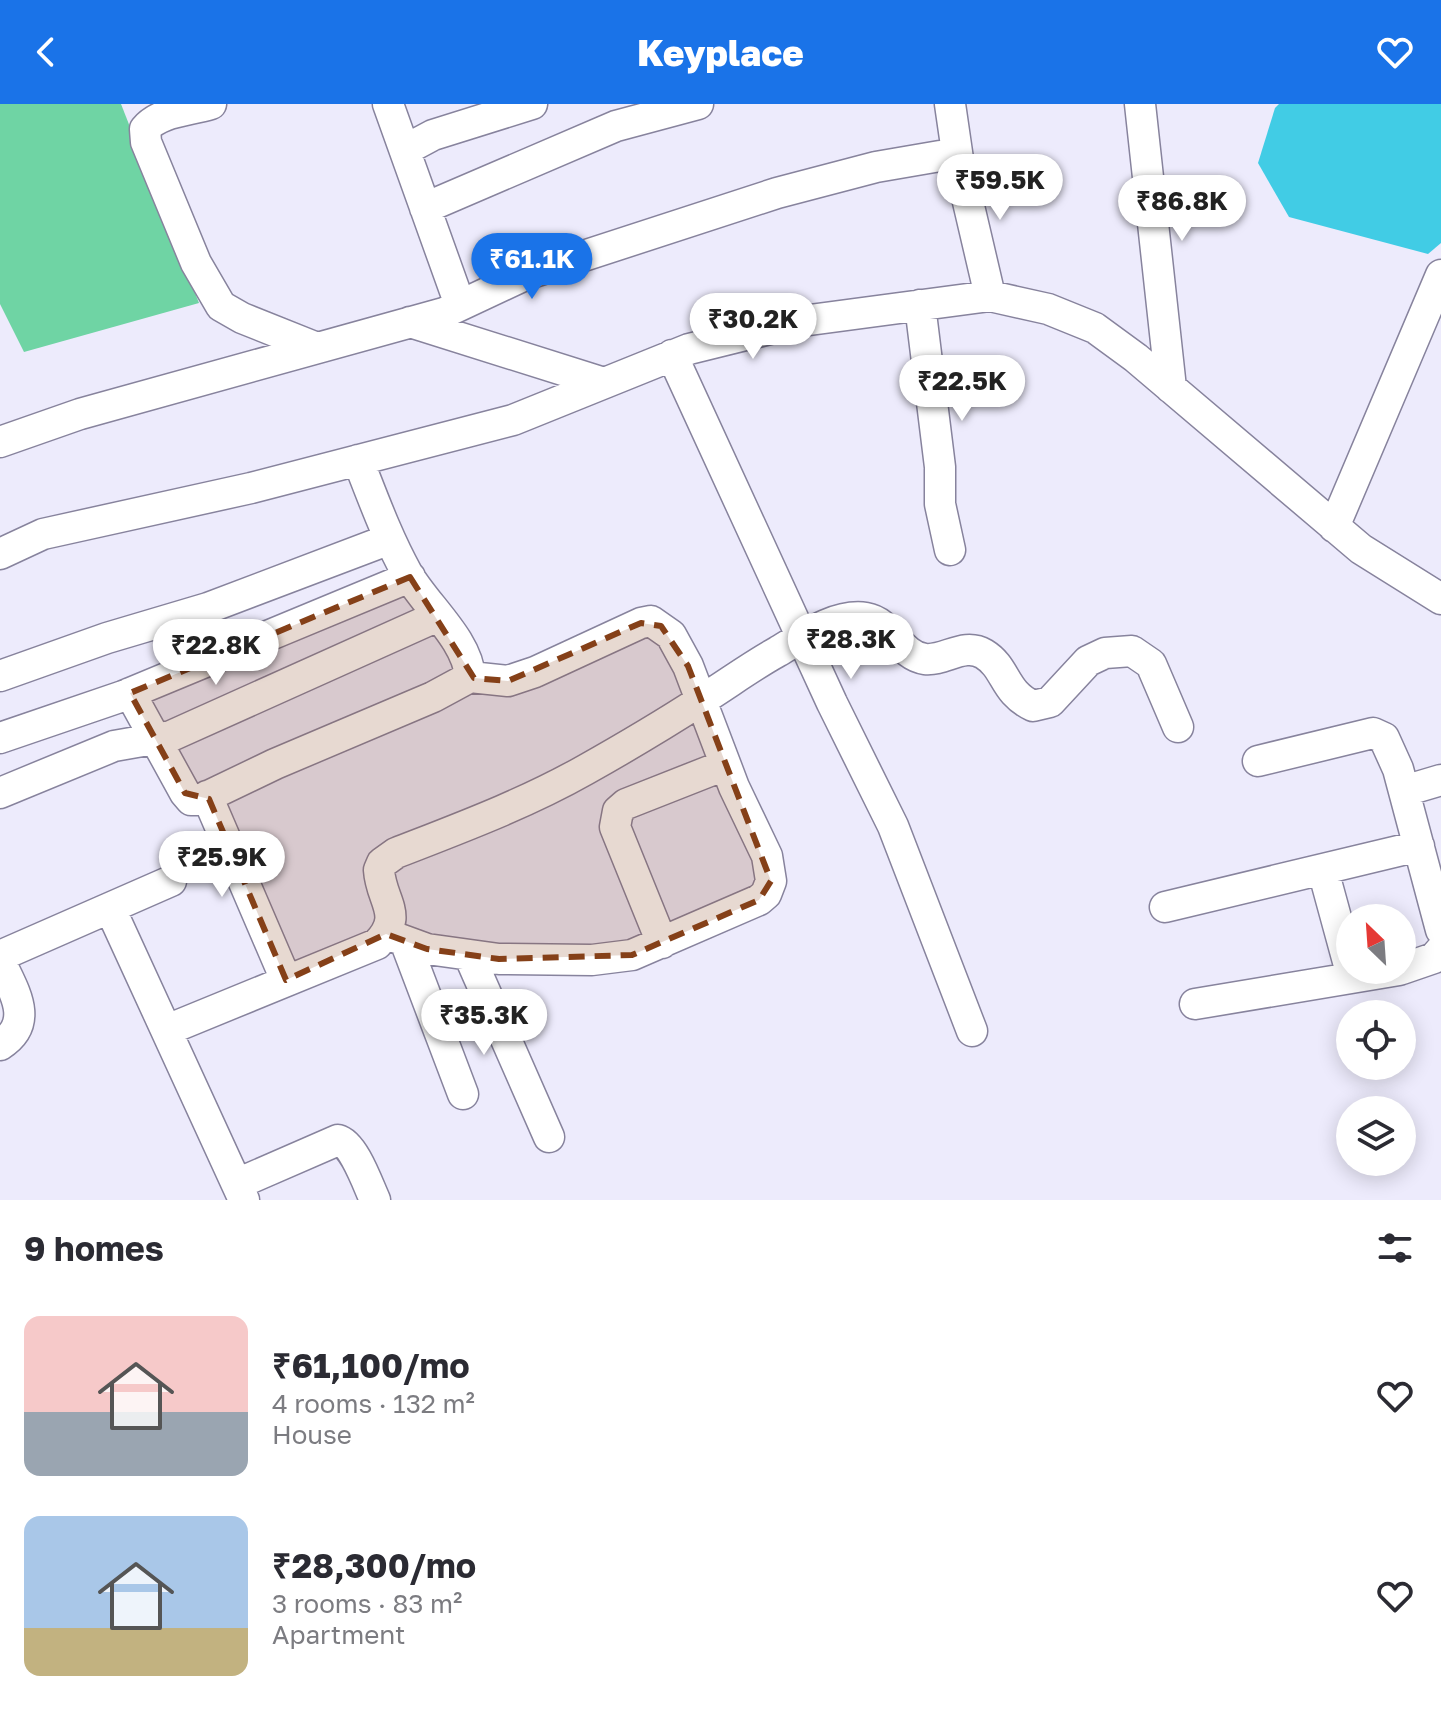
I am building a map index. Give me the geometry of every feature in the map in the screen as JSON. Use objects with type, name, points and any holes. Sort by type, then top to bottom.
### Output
[{"type":"street","points":[[211,104],[178,108],[152,120],[145,129],[146,142],[196,263],[221,306],[242,318],[317,348]]},
{"type":"street","points":[[388,104],[460,305]]},
{"type":"street","points":[[405,150],[433,135],[532,104]]},
{"type":"street","points":[[425,208],[616,126],[698,104]]},
{"type":"street","points":[[950,104],[958,159],[990,296]]},
{"type":"street","points":[[1140,104],[1171,388]]},
{"type":"street","points":[[0,442],[80,414],[410,322],[460,305],[525,275],[777,193],[876,167],[940,156],[958,159]]},
{"type":"street","points":[[1334,527],[1441,275]]},
{"type":"street","points":[[0,554],[43,534],[251,488],[513,420],[689,349],[802,321],[990,296],[1048,309],[1095,328],[1136,358],[1361,549],[1441,599]]},
{"type":"street","points":[[920,305],[938,453],[940,504],[950,550]]},
{"type":"street","points":[[410,322],[604,383]]},
{"type":"street","points":[[672,355],[893,826],[972,1031]]},
{"type":"street","points":[[358,460],[390,539],[410,577],[464,654],[470,677]]},
{"type":"street","points":[[0,676],[107,638],[208,608],[390,539]]},
{"type":"street","points":[[0,738],[130,693],[410,577]]},
{"type":"street","points":[[0,793],[114,746],[156,740],[215,718],[438,616]]},
{"type":"street","points":[[463,1094],[396,937],[380,879],[382,863],[396,853],[512,808],[582,772],[802,637],[833,623],[869,618],[881,624],[912,655],[925,659],[971,649],[985,654],[999,669],[1011,691],[1033,706],[1050,702],[1088,661],[1105,653],[1132,651],[1151,664],[1178,727]]},
{"type":"street","points":[[130,693],[191,800],[207,796],[433,697],[470,677],[508,681],[651,621],[671,635],[688,666],[725,765],[767,856],[771,881],[766,894],[759,900],[632,955],[592,960],[499,959],[427,949],[396,937],[167,1030]]},
{"type":"street","points":[[1258,761],[1373,733],[1384,738],[1389,744],[1404,791],[1441,930]]},
{"type":"street","points":[[662,943],[615,827],[618,811],[626,804],[725,765]]},
{"type":"street","points":[[1404,791],[1441,780]]},
{"type":"street","points":[[207,796],[286,980]]},
{"type":"street","points":[[1165,907],[1419,846]]},
{"type":"street","points":[[1323,870],[1336,917]]},
{"type":"street","points":[[0,1045],[17,1027],[20,1005],[0,959],[171,881]]},
{"type":"street","points":[[110,908],[241,1192],[338,1140],[345,1142],[351,1150],[375,1200]]},
{"type":"street","points":[[1416,964],[1434,958],[1441,950]]},
{"type":"street","points":[[469,955],[549,1137]]},
{"type":"street","points":[[1195,1004],[1336,975]]},
{"type":"highlighted area","points":[[410,577],[474,678],[508,681],[641,623],[661,626],[688,666],[771,881],[759,900],[632,955],[499,959],[427,949],[386,934],[286,980],[209,799],[185,793],[130,693]]},
{"type":"green space","points":[[0,104],[121,104],[199,303],[24,352],[0,304]]},
{"type":"water","points":[[1279,104],[1441,104],[1441,243],[1428,254],[1289,217],[1258,163],[1275,108]]}]
